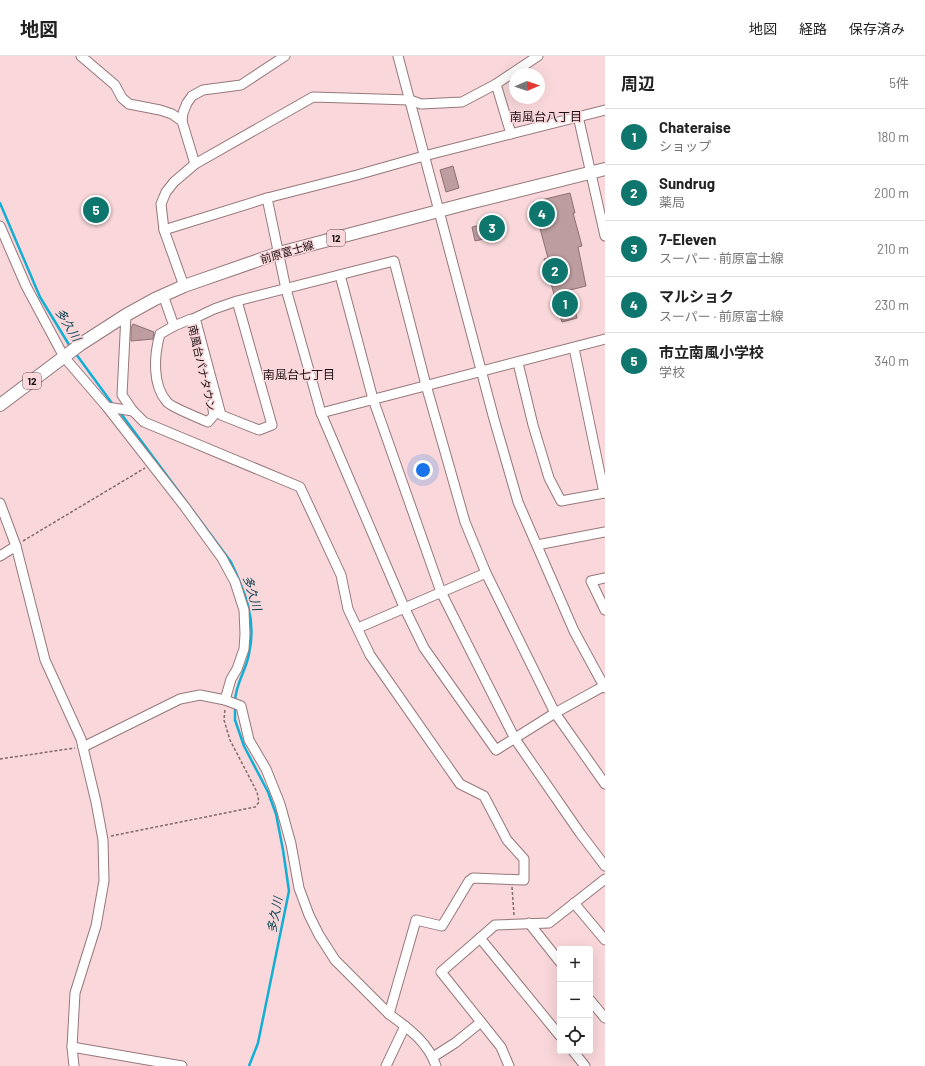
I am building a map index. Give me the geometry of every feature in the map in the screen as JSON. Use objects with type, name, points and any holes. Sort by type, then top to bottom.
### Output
[{"type":"main road","name":"前原富士線","points":[[0,405],[81,344],[126,315],[163,295],[184,286],[279,253],[605,169]]},
{"type":"street","points":[[81,56],[115,85],[122,98],[129,104],[160,110],[172,114],[182,121]]},
{"type":"street","points":[[195,164],[182,121],[187,103],[192,96],[211,88],[241,84],[285,56]]},
{"type":"street","points":[[267,198],[286,289],[321,413],[404,607],[424,648],[496,750],[555,713],[604,687],[574,631],[518,502],[481,371],[398,56]]},
{"type":"street","points":[[184,286],[164,230],[161,204],[166,192],[174,182],[195,164],[313,97],[410,100],[421,104],[462,102],[496,84],[538,56]]},
{"type":"street","points":[[496,84],[511,134]]},
{"type":"street","points":[[164,230],[267,198],[605,110]]},
{"type":"street","points":[[578,116],[591,173],[602,207],[605,236]]},
{"type":"street","points":[[1,230],[26,286],[64,357],[111,407],[151,464],[204,532],[222,558],[235,582],[241,598],[245,620],[244,649],[237,669],[231,679],[228,701]]},
{"type":"street","points":[[237,301],[272,425],[259,430],[221,415],[195,318],[214,309],[237,301],[394,261],[426,385],[465,522],[486,573],[555,713],[605,784]]},
{"type":"street","points":[[340,275],[373,399],[441,592],[515,739],[580,833],[605,866]]},
{"type":"street","name":"南風台パナタウン","points":[[163,295],[174,326]]},
{"type":"street","points":[[126,315],[122,395],[133,411],[144,422],[300,487],[341,575],[348,609],[370,655],[460,784],[484,796],[507,840],[524,858],[524,880],[473,878],[469,881],[442,926],[416,920],[389,1014]]},
{"type":"street","name":"南風台パナタウン","points":[[191,319],[214,415],[208,422],[168,403],[158,388],[156,358],[157,345],[160,334],[174,326],[191,319]]},
{"type":"street","points":[[321,413],[605,339]]},
{"type":"street","points":[[518,362],[533,425],[549,478],[561,501],[604,493],[574,348]]},
{"type":"street","points":[[111,407],[133,411]]},
{"type":"street","points":[[0,503],[16,546],[45,660],[81,739],[96,802],[102,837],[104,881],[96,926],[75,993],[72,1047],[74,1066]]},
{"type":"street","points":[[537,545],[605,532]]},
{"type":"street","points":[[0,556],[16,546]]},
{"type":"street","points":[[358,628],[486,573]]},
{"type":"street","points":[[605,578],[591,581],[605,610]]},
{"type":"street","points":[[83,747],[180,699],[200,695],[228,701],[241,706],[249,740],[266,769],[280,804],[291,844],[299,888],[309,915],[319,935],[335,960],[389,1014],[405,1026],[424,1044],[434,1062],[481,1022]]},
{"type":"street","points":[[509,1066],[501,1047],[441,972],[495,925],[549,924],[605,879]]},
{"type":"street","points":[[574,903],[605,940]]},
{"type":"street","points":[[529,924],[557,958]]},
{"type":"street","points":[[480,938],[557,1032]]},
{"type":"street","points":[[593,1004],[605,1018]]},
{"type":"street","points":[[386,1066],[405,1026]]},
{"type":"street","points":[[72,1047],[182,1066]]},
{"type":"street","points":[[575,1054],[585,1066]]},
{"type":"path","points":[[16,546],[151,464]]},
{"type":"path","points":[[102,837],[255,807],[259,802],[257,792],[230,740],[224,720],[228,701]]},
{"type":"path","points":[[0,759],[83,747]]},
{"type":"path","points":[[511,879],[514,924]]},
{"type":"building","points":[[453,166],[459,188],[446,192],[440,170]]},
{"type":"building","points":[[570,193],[575,213],[573,213],[582,246],[578,247],[586,286],[570,290],[577,318],[562,322],[544,259],[548,258],[533,202]]},
{"type":"building","points":[[499,221],[502,235],[475,241],[472,227]]},
{"type":"building","points":[[133,324],[154,332],[153,339],[131,341],[131,328]]},
{"type":"waterway","name":"多久川","points":[[0,203],[40,297],[71,348]]},
{"type":"waterway","name":"多久川","points":[[76,354],[114,406]]},
{"type":"waterway","name":"多久川","points":[[119,411],[231,562],[241,584],[251,617],[252,629],[248,660],[237,688],[235,701]]},
{"type":"waterway","name":"多久川","points":[[235,706],[235,720],[244,746],[268,792],[276,814],[289,891],[258,1043],[249,1066]]},
{"type":"place","name":"市立南風小学校","points":[[96,210]]},
{"type":"place","name":"マルショク","points":[[542,214]]},
{"type":"place","name":"7-Eleven","points":[[492,228]]},
{"type":"place","name":"Sundrug","points":[[555,271]]},
{"type":"place","name":"Chateraise","points":[[565,304]]},
{"type":"district","name":"南風台八丁目","points":[[546,117]]},
{"type":"district","name":"南風台七丁目","points":[[299,375]]}]
